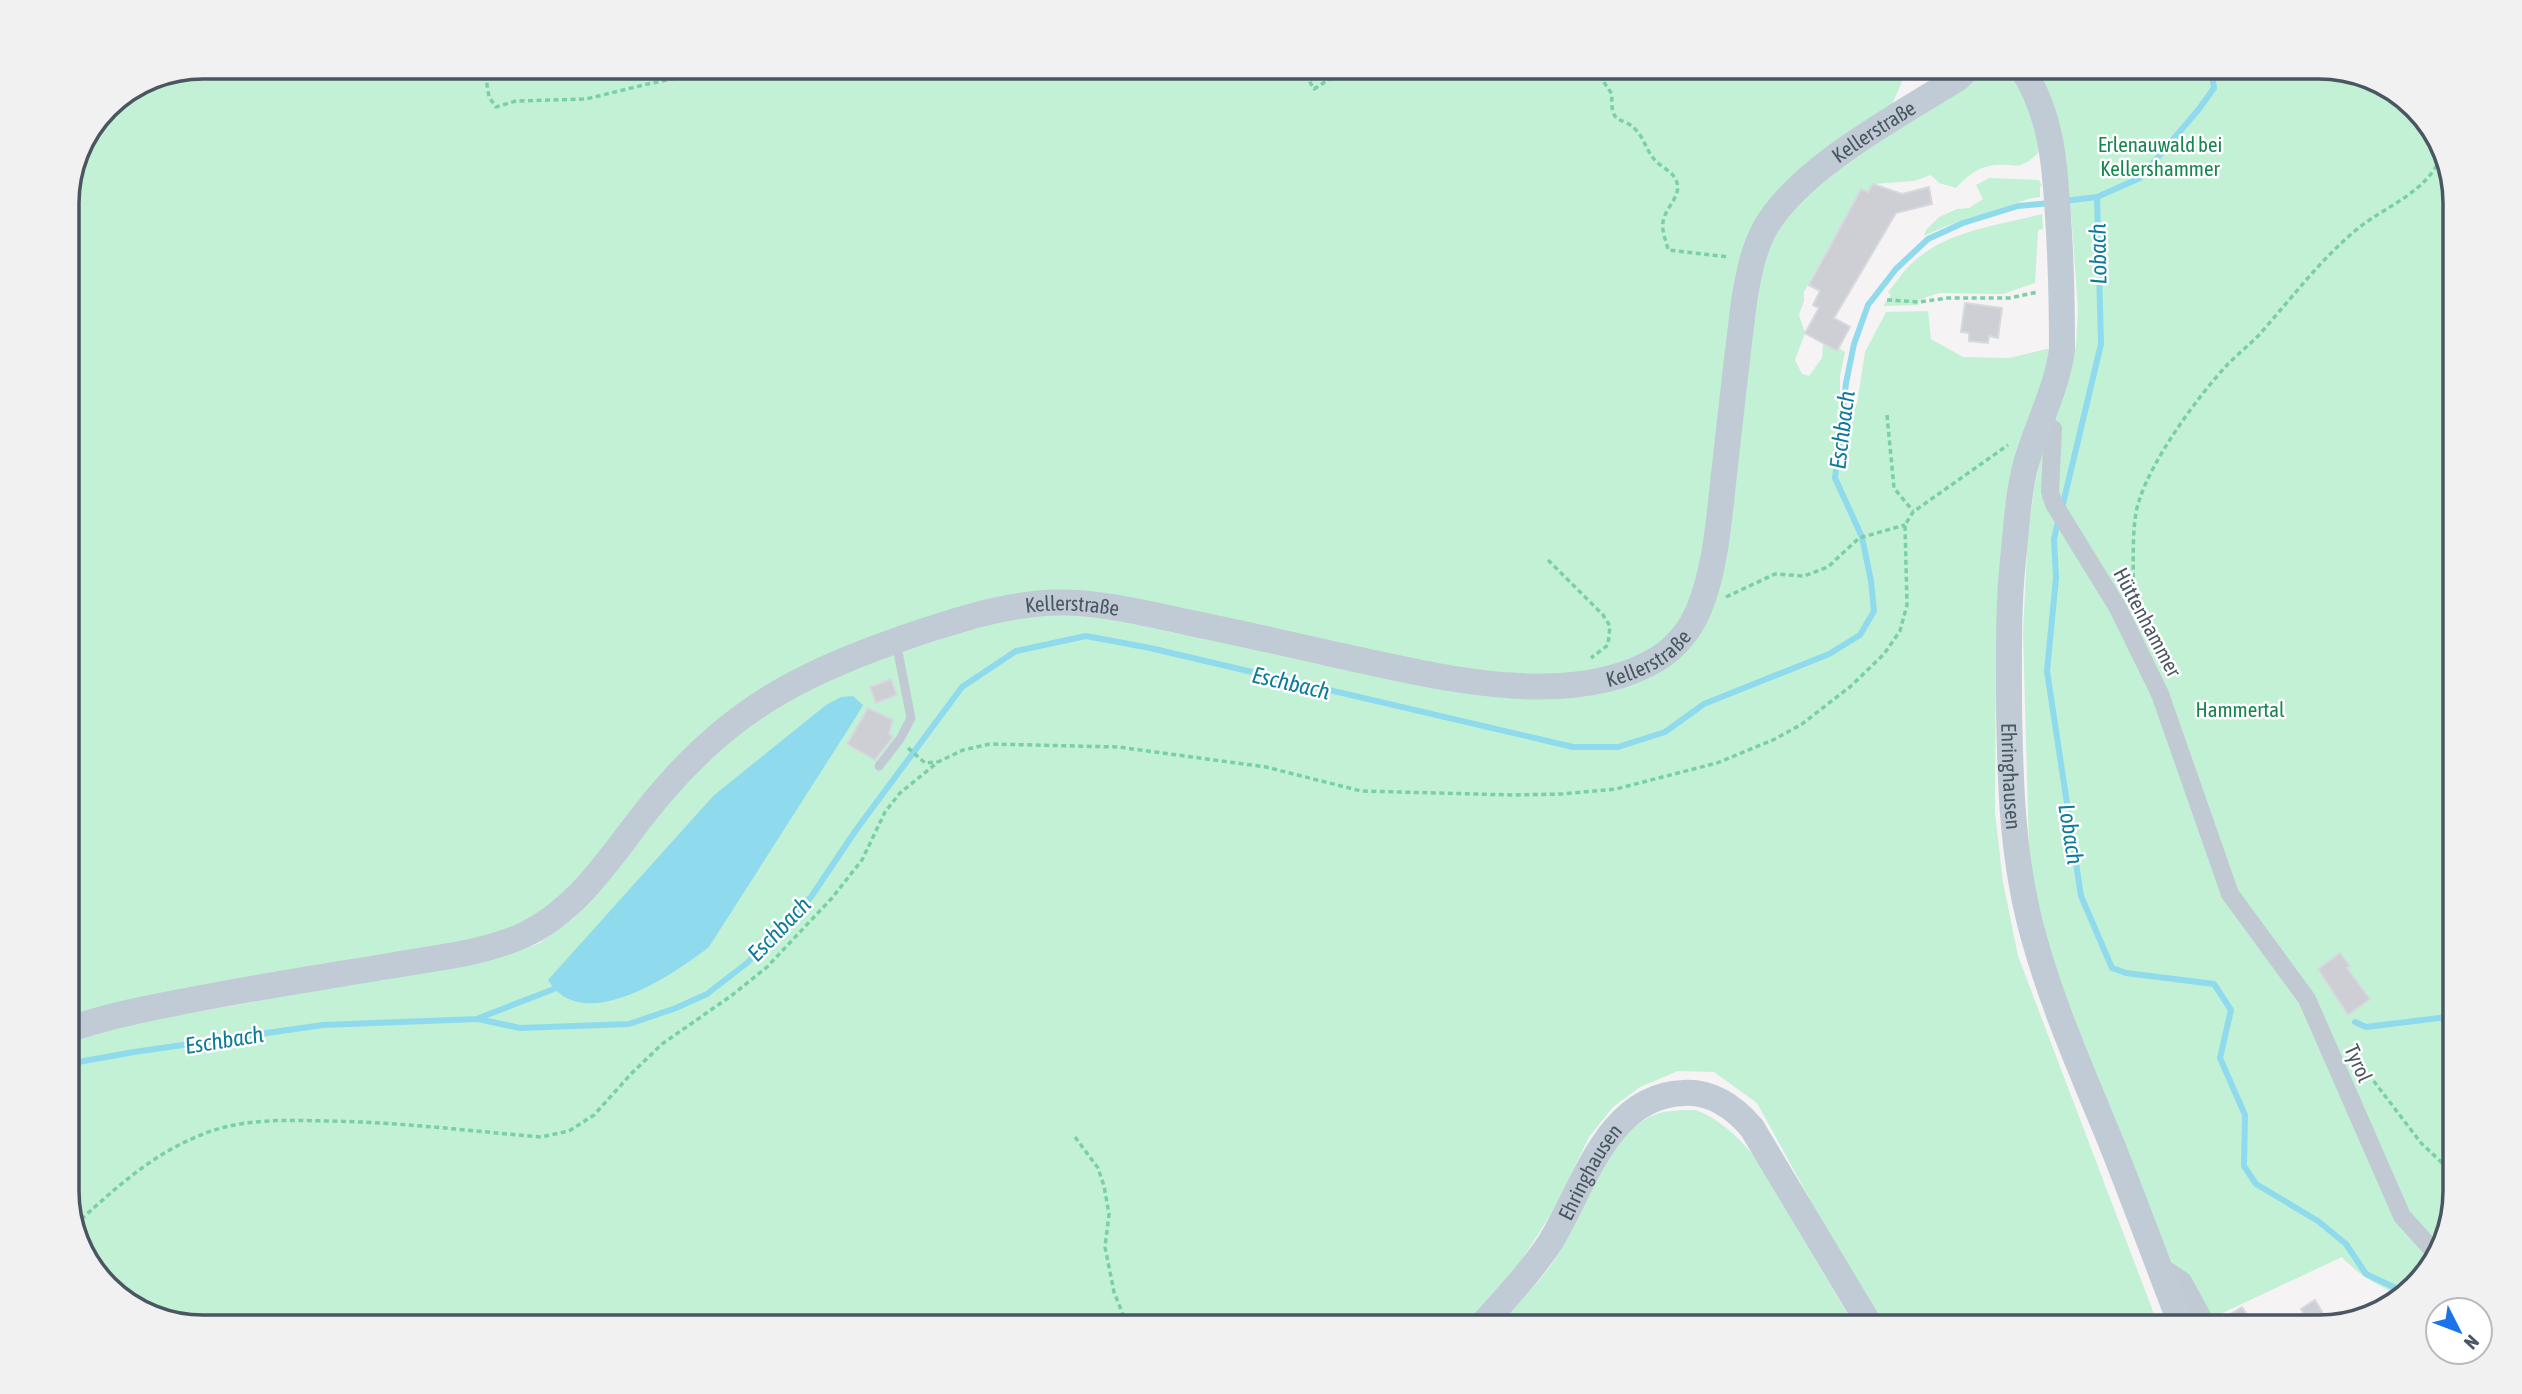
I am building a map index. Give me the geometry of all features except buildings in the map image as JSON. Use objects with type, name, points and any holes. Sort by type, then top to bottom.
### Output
[{"type":"main road","name":"Kellerstraße","points":[[79,1026],[145,1009],[481,949],[524,935],[556,915],[579,895],[661,793],[702,750],[739,718],[779,690],[895,641],[938,626],[1011,607],[1069,602],[1142,612],[1416,671],[1475,681],[1562,685],[1610,677],[1641,667],[1662,656],[1685,633],[1699,610],[1709,576],[1751,265],[1773,216],[1816,172],[1845,150],[1957,79]]},
{"type":"main road","name":"Ehringhausen","points":[[2028,79],[2045,117],[2052,149],[2062,289],[2060,366],[2029,452],[2022,483],[2012,564],[2009,657],[2012,822],[2033,936],[2056,1007],[2177,1315]]},
{"type":"main road","name":"Ehringhausen","points":[[1491,1315],[1549,1243],[1595,1157],[1614,1130],[1630,1114],[1655,1099],[1691,1092],[1704,1094],[1728,1105],[1752,1128],[1863,1315]]},
{"type":"street","name":"Hüttenhammer","points":[[2041,421],[2053,429],[2050,492],[2067,526],[2118,608],[2161,694],[2230,894]]},
{"type":"street","name":"Tyrol","points":[[2230,894],[2307,999],[2402,1216],[2430,1246]]},
{"type":"street","points":[[2159,1265],[2183,1282],[2201,1315]]},
{"type":"lane","points":[[879,766],[900,739],[911,718],[895,641]]},
{"type":"path","points":[[486,79],[489,97],[496,107],[516,101],[586,99],[668,79]]},
{"type":"path","points":[[1308,79],[1314,89],[1330,79]]},
{"type":"path","points":[[1602,79],[1612,94],[1611,107],[1614,115],[1638,132],[1655,160],[1672,174],[1678,184],[1676,195],[1663,218],[1662,228],[1668,250],[1710,254],[1751,265]]},
{"type":"path","points":[[2118,608],[2133,591],[2138,503],[2168,443],[2227,365],[2258,336],[2336,247],[2372,218],[2419,189],[2438,165]]},
{"type":"path","points":[[1887,300],[1919,302],[1948,298],[2009,298],[2025,293],[2062,289]]},
{"type":"path","points":[[1887,415],[1894,488],[1913,512]]},
{"type":"path","points":[[900,739],[925,763],[990,744],[1118,747],[1266,767],[1361,791],[1562,794],[1616,789],[1663,778],[1717,763],[1784,734],[1802,724],[1851,686],[1894,642],[1905,617],[1905,525],[1913,512],[2008,445]]},
{"type":"path","points":[[1724,597],[1775,574],[1804,576],[1828,567],[1859,538],[1905,525]]},
{"type":"path","points":[[1548,561],[1603,615],[1610,626],[1608,645],[1588,660]]},
{"type":"path","points":[[82,1219],[141,1168],[185,1142],[230,1125],[271,1119],[365,1121],[541,1137],[569,1131],[594,1115],[662,1044],[731,996],[775,958],[832,898],[862,860],[885,812],[900,793],[938,761]]},
{"type":"path","points":[[2319,1028],[2345,1044],[2421,1143],[2443,1164]]},
{"type":"path","points":[[1075,1138],[1098,1168],[1104,1186],[1109,1214],[1105,1247],[1114,1292],[1123,1315]]},
{"type":"green space","points":[[194,79],[1903,79],[1892,105],[1765,212],[1693,601],[1659,647],[1595,672],[1548,677],[1426,664],[1091,595],[790,674],[596,860],[552,906],[496,936],[79,1019],[79,194],[88,155],[104,127],[121,109],[141,95],[163,85]]},
{"type":"green space","points":[[1978,79],[2013,79],[2027,103],[2041,150],[2021,165],[1998,165],[1979,169],[1956,188],[1939,183],[1931,175],[1914,181],[1873,184],[1868,192],[1861,189],[1804,292],[1799,315],[1805,333],[1795,360],[1802,374],[1809,376],[1822,358],[1823,344],[1836,351],[1838,348],[1845,352],[1840,376],[1840,405],[1857,404],[1865,352],[1886,312],[1928,311],[1931,339],[1963,357],[2009,358],[2051,348],[1996,636],[1995,813],[2003,882],[2018,956],[2154,1315],[1877,1315],[1860,1290],[1757,1103],[1714,1072],[1678,1071],[1640,1087],[1613,1107],[1589,1137],[1553,1211],[1515,1270],[1475,1315],[202,1315],[178,1313],[148,1302],[121,1285],[100,1260],[85,1231],[79,1200],[79,1038],[124,1025],[489,960],[538,944],[574,918],[681,786],[729,740],[776,705],[860,666],[1002,619],[1035,614],[1101,617],[1501,695],[1682,651],[1761,262],[1788,212],[1870,144]],"holes":[[[764,757],[748,884],[709,947],[549,980],[713,796]]]},
{"type":"green space","name":"Hammertal","points":[[2038,79],[2320,79],[2352,83],[2374,92],[2401,109],[2422,134],[2437,163],[2443,194],[2443,1192],[2439,1224],[2430,1246],[2413,1273],[2391,1292],[2362,1275],[2342,1257],[2218,1315],[2188,1315],[2057,976],[2034,887],[2029,851],[2023,632],[2028,533],[2034,490],[2042,453],[2076,346],[2078,309],[2069,184]]},
{"type":"green space","points":[[1989,178],[2039,180],[2042,186],[2040,197],[1961,221],[1924,236],[1926,230],[1939,217],[1957,209],[1969,208],[1983,199],[1976,185]]},
{"type":"green space","points":[[2042,214],[2043,229],[2038,230],[2035,283],[2003,294],[1939,293],[1919,300],[1918,305],[1883,306],[1891,295],[1888,292],[1909,266],[1941,243],[1974,231]]},
{"type":"green space","points":[[1696,1110],[1714,1119],[1742,1142],[1755,1157],[1848,1315],[1506,1315],[1555,1259],[1596,1178],[1622,1140],[1637,1125],[1654,1115],[1669,1111]]},
{"type":"water","points":[[853,696],[863,705],[709,947],[673,972],[628,995],[604,1002],[582,1003],[563,996],[548,980],[713,796],[826,705],[841,697]]},
{"type":"waterway","name":"Eschbach","points":[[2064,201],[2097,197],[2140,178],[2199,109],[2214,88],[2213,79]]},
{"type":"waterway","name":"Lobach","points":[[2062,508],[2101,344],[2097,197]]},
{"type":"waterway","name":"Eschbach","points":[[79,1062],[323,1025],[478,1019],[520,1028],[629,1024],[676,1008],[707,994],[747,963],[811,897],[856,830],[962,687],[1016,651],[1086,636],[1150,648],[1573,747],[1618,747],[1665,732],[1704,704],[1829,654],[1860,635],[1874,611],[1871,581],[1862,537],[1835,478],[1846,383],[1854,344],[1868,305],[1896,269],[1928,239],[1963,223],[2018,206],[2050,203]]},
{"type":"waterway","name":"Lobach","points":[[2059,518],[2054,539],[2056,578],[2047,671],[2081,896],[2112,968],[2126,973],[2214,984],[2231,1010],[2220,1058],[2245,1115],[2244,1166],[2256,1184],[2318,1221],[2346,1244],[2366,1274],[2396,1288]]},
{"type":"waterway","points":[[479,1018],[554,989]]},
{"type":"waterway","points":[[2355,1022],[2366,1027],[2443,1017]]},
{"type":"park label","name":"Erlenauwald bei Kellershammer","points":[[2160,156]]}]
